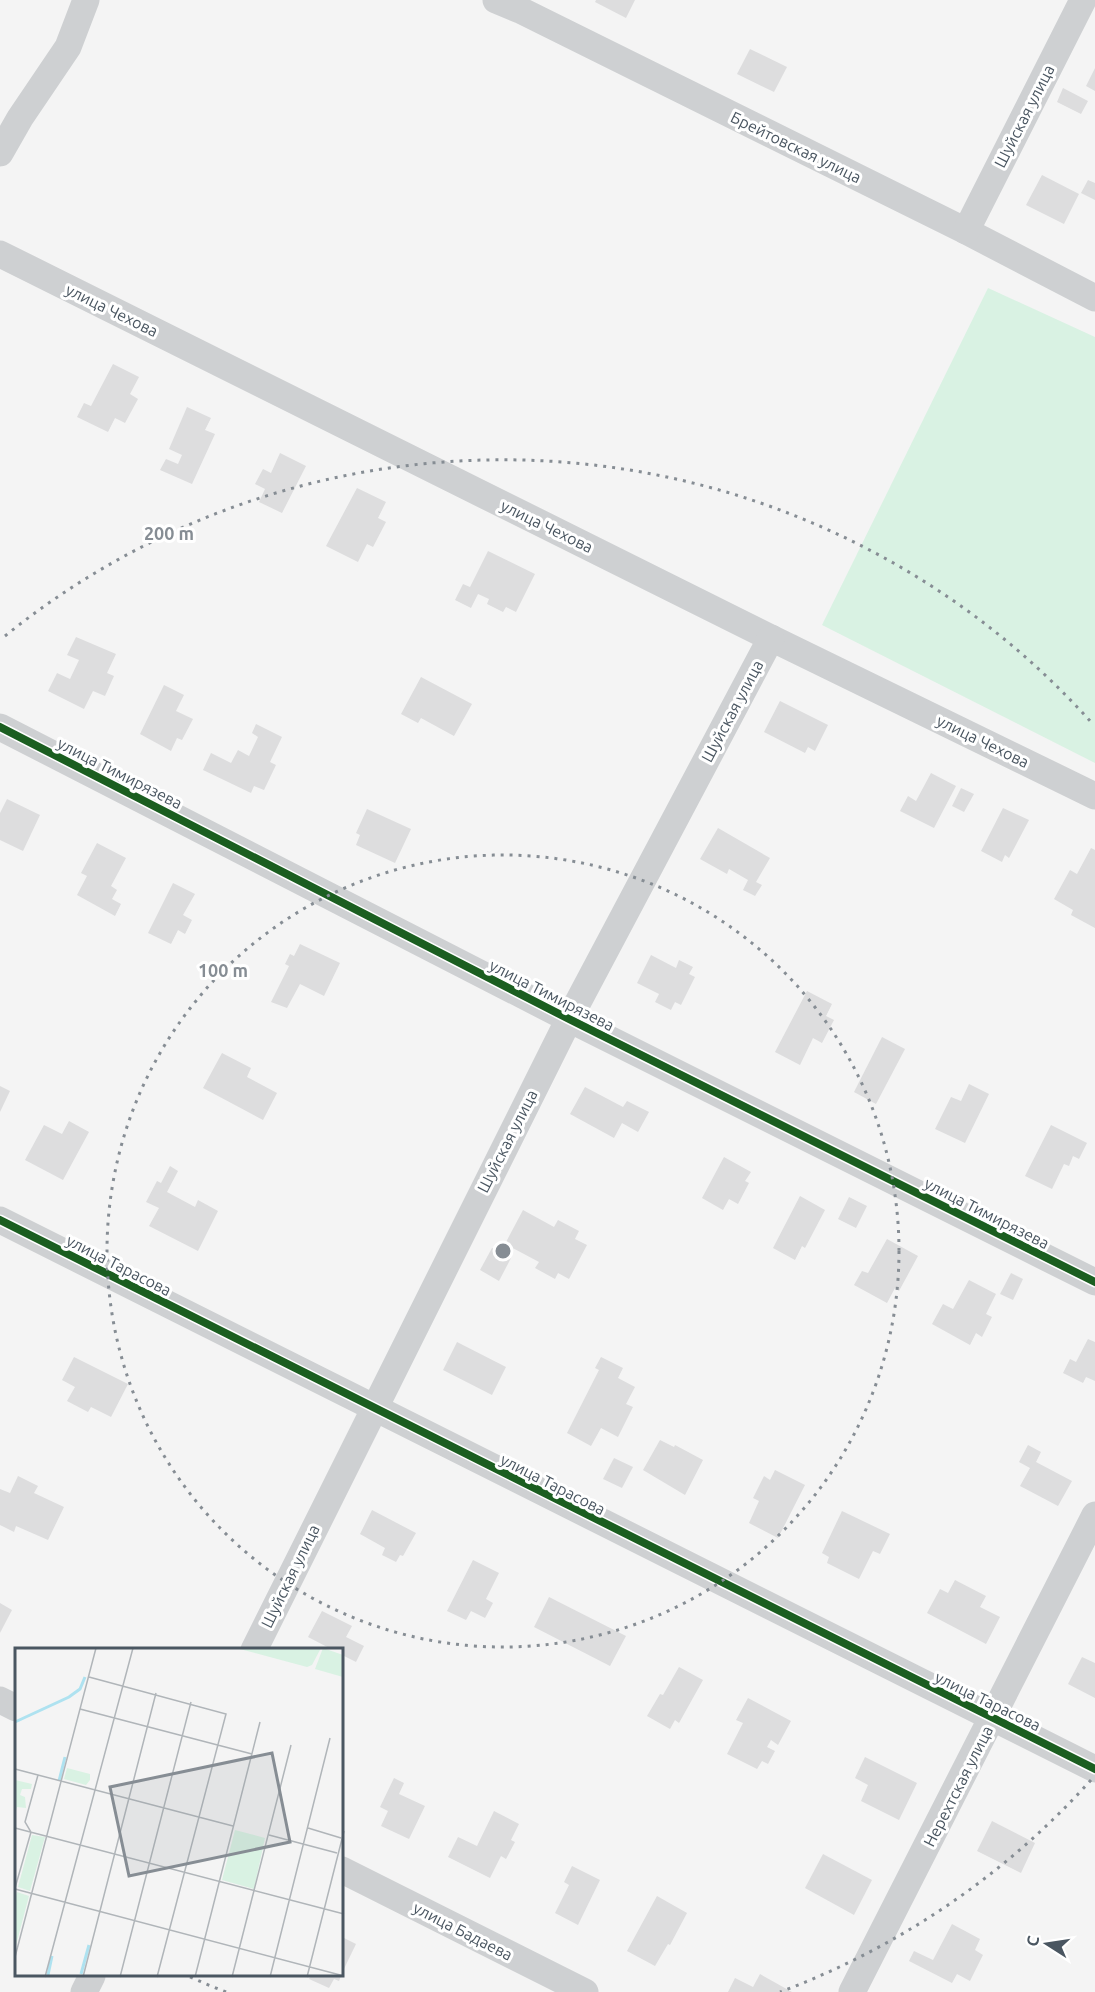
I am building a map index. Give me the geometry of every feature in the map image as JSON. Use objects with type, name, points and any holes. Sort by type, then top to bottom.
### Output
[{"type":"street","points":[[0,153],[20,118],[68,47],[86,0]]},
{"type":"street","name":"Брейтовская улица","points":[[496,0],[966,231],[1095,298]]},
{"type":"street","name":"Шуйская улица","points":[[966,231],[1083,0]]},
{"type":"street","name":"улица Чехова","points":[[0,254],[771,638],[1095,796]]},
{"type":"street","name":"Шуйская улица","points":[[255,1648],[569,1019],[771,638]]},
{"type":"street","name":"улица Тимирязева","points":[[0,727],[569,1019],[1095,1282]]},
{"type":"street","name":"улица Тарасова","points":[[0,1220],[1095,1769]]},
{"type":"street","name":"Нерехтская улица","points":[[852,1992],[1095,1515]]},
{"type":"street","points":[[0,1700],[15,1708]]},
{"type":"street","name":"улица Бадаева","points":[[344,1871],[585,1992]]},
{"type":"street","points":[[84,1992],[92,1977]]},
{"type":"green space","points":[[988,288],[1095,337],[1095,763],[822,625]]},
{"type":"building","points":[[596,0],[635,0],[626,18],[595,2]]},
{"type":"building","points":[[750,49],[787,67],[774,92],[737,74]]},
{"type":"building","points":[[1095,68],[1095,91],[1086,86]]},
{"type":"building","points":[[1063,88],[1088,101],[1081,114],[1057,102]]},
{"type":"building","points":[[1042,175],[1079,194],[1064,224],[1026,205]]},
{"type":"building","points":[[1088,180],[1095,183],[1095,200],[1081,193]]},
{"type":"building","points":[[113,364],[139,377],[130,394],[138,399],[125,423],[115,418],[108,432],[77,417],[84,403],[91,406]]},
{"type":"building","points":[[187,407],[211,418],[205,430],[215,434],[192,484],[160,470],[166,459],[178,464],[182,455],[169,449]]},
{"type":"building","points":[[280,453],[306,466],[282,513],[259,502],[265,489],[255,484],[263,469],[271,473]]},
{"type":"building","points":[[357,488],[386,502],[378,518],[386,522],[373,547],[367,544],[358,562],[326,546]]},
{"type":"building","points":[[488,551],[535,574],[516,612],[506,607],[503,612],[487,604],[489,599],[478,594],[471,608],[455,600],[463,584],[470,587]]},
{"type":"building","points":[[76,637],[116,654],[107,673],[114,676],[105,696],[93,691],[84,709],[48,691],[57,673],[70,679],[79,660],[67,655]]},
{"type":"building","points":[[421,677],[472,704],[454,736],[421,718],[418,723],[401,714]]},
{"type":"building","points":[[164,685],[184,695],[176,711],[193,719],[182,740],[177,738],[171,751],[140,734]]},
{"type":"building","points":[[780,701],[828,725],[815,751],[808,747],[805,753],[764,732]]},
{"type":"building","points":[[256,724],[282,737],[270,762],[276,765],[264,790],[254,786],[251,793],[203,770],[211,753],[231,763],[238,750],[249,756],[258,737],[252,733]]},
{"type":"building","points":[[931,773],[956,786],[934,828],[900,811],[908,796],[916,801]]},
{"type":"building","points":[[961,788],[974,794],[964,812],[952,806]]},
{"type":"building","points":[[7,799],[40,815],[23,851],[0,840],[0,813]]},
{"type":"building","points":[[1003,808],[1029,820],[1009,858],[1005,855],[1002,862],[981,851]]},
{"type":"building","points":[[367,809],[411,829],[395,863],[356,845],[360,835],[356,833]]},
{"type":"building","points":[[718,828],[770,858],[756,882],[762,885],[755,896],[743,890],[748,880],[729,869],[727,874],[700,859]]},
{"type":"building","points":[[97,843],[126,858],[111,886],[117,890],[112,899],[121,904],[115,916],[77,895],[87,876],[81,873]]},
{"type":"building","points":[[1091,848],[1095,850],[1095,928],[1071,915],[1073,910],[1054,899],[1070,870],[1077,874]]},
{"type":"building","points":[[173,883],[195,894],[183,915],[192,920],[185,934],[178,930],[171,944],[148,933]]},
{"type":"building","points":[[300,944],[340,963],[324,996],[300,984],[287,1008],[271,1002],[289,966],[285,964],[290,954],[294,956]]},
{"type":"building","points":[[651,955],[676,968],[679,960],[693,967],[689,974],[695,977],[681,1005],[675,1002],[671,1010],[655,1002],[659,994],[637,983]]},
{"type":"building","points":[[807,991],[832,1004],[826,1016],[834,1020],[822,1043],[813,1038],[800,1065],[775,1052]]},
{"type":"building","points":[[882,1037],[905,1049],[876,1104],[854,1092]]},
{"type":"building","points":[[222,1053],[251,1068],[247,1077],[277,1093],[263,1120],[203,1088]]},
{"type":"building","points":[[969,1084],[989,1094],[965,1143],[935,1129],[951,1097],[961,1101]]},
{"type":"building","points":[[0,1086],[10,1091],[0,1112]]},
{"type":"building","points":[[585,1087],[623,1107],[627,1101],[649,1112],[638,1132],[622,1123],[614,1138],[570,1114]]},
{"type":"building","points":[[69,1121],[89,1132],[63,1180],[25,1160],[44,1125],[62,1134]]},
{"type":"building","points":[[1051,1125],[1087,1143],[1079,1159],[1073,1156],[1069,1166],[1064,1164],[1052,1189],[1025,1176]]},
{"type":"building","points":[[724,1157],[751,1172],[745,1181],[749,1183],[738,1204],[729,1199],[723,1210],[702,1198]]},
{"type":"building","points":[[170,1166],[178,1171],[167,1192],[195,1207],[198,1200],[218,1211],[198,1251],[149,1226],[159,1208],[146,1202],[157,1181],[161,1183]]},
{"type":"building","points":[[800,1196],[825,1210],[805,1248],[802,1246],[795,1260],[773,1248]]},
{"type":"building","points":[[849,1197],[867,1206],[856,1228],[838,1219]]},
{"type":"building","points":[[523,1210],[554,1227],[558,1220],[579,1231],[575,1239],[587,1245],[569,1279],[558,1273],[555,1279],[535,1268],[539,1262],[505,1244]]},
{"type":"building","points":[[887,1239],[918,1256],[899,1291],[895,1288],[887,1303],[854,1285],[862,1271],[868,1273]]},
{"type":"building","points":[[492,1248],[511,1258],[499,1281],[480,1270]]},
{"type":"building","points":[[1011,1273],[1023,1279],[1013,1300],[1000,1294]]},
{"type":"building","points":[[969,1280],[996,1294],[986,1314],[992,1317],[982,1337],[976,1333],[970,1345],[932,1324],[943,1304],[953,1309]]},
{"type":"building","points":[[1088,1339],[1095,1342],[1095,1381],[1086,1377],[1083,1383],[1063,1373],[1070,1359],[1076,1362]]},
{"type":"building","points":[[457,1342],[506,1367],[492,1395],[443,1370]]},
{"type":"building","points":[[74,1357],[128,1384],[111,1417],[91,1407],[88,1412],[67,1401],[75,1387],[62,1380]]},
{"type":"building","points":[[601,1357],[623,1368],[618,1378],[635,1387],[626,1404],[633,1407],[618,1437],[601,1428],[591,1446],[567,1433],[599,1370],[595,1368]]},
{"type":"building","points":[[660,1440],[703,1460],[685,1495],[643,1470]]},
{"type":"building","points":[[1028,1445],[1041,1452],[1036,1462],[1072,1481],[1058,1506],[1020,1486],[1030,1468],[1019,1462]]},
{"type":"building","points":[[614,1458],[633,1467],[622,1488],[603,1479]]},
{"type":"building","points":[[775,1470],[805,1485],[778,1538],[749,1523],[759,1501],[753,1498],[764,1476],[770,1480]]},
{"type":"building","points":[[18,1476],[38,1486],[34,1493],[64,1507],[48,1540],[16,1526],[14,1532],[0,1525],[0,1489],[10,1493]]},
{"type":"building","points":[[372,1510],[416,1533],[403,1556],[400,1555],[396,1562],[382,1555],[385,1548],[360,1534]]},
{"type":"building","points":[[842,1511],[890,1534],[880,1554],[873,1551],[859,1579],[827,1563],[829,1557],[822,1553]]},
{"type":"building","points":[[473,1560],[499,1573],[486,1599],[493,1603],[485,1618],[471,1611],[466,1620],[447,1611]]},
{"type":"building","points":[[955,1580],[986,1596],[980,1607],[1000,1617],[986,1644],[927,1613],[940,1589],[948,1593]]},
{"type":"building","points":[[549,1597],[626,1636],[610,1666],[534,1627]]},
{"type":"building","points":[[0,1603],[12,1610],[0,1633]]},
{"type":"building","points":[[322,1611],[352,1626],[346,1637],[364,1646],[356,1662],[344,1656],[344,1648],[329,1648],[308,1637]]},
{"type":"building","points":[[1082,1657],[1095,1663],[1095,1698],[1068,1684]]},
{"type":"building","points":[[679,1667],[703,1680],[679,1723],[675,1720],[670,1729],[647,1716],[660,1694],[663,1695]]},
{"type":"building","points":[[748,1698],[791,1721],[778,1745],[771,1740],[767,1747],[775,1751],[768,1764],[762,1761],[757,1769],[727,1754],[743,1723],[736,1720]]},
{"type":"building","points":[[865,1757],[917,1783],[899,1820],[861,1801],[868,1785],[855,1778]]},
{"type":"building","points":[[394,1778],[404,1783],[399,1794],[425,1806],[409,1839],[381,1826],[388,1811],[380,1807]]},
{"type":"building","points":[[494,1811],[519,1824],[511,1840],[515,1842],[506,1859],[501,1856],[490,1878],[448,1857],[458,1837],[477,1846]]},
{"type":"building","points":[[992,1821],[1035,1843],[1021,1873],[977,1851]]},
{"type":"building","points":[[823,1854],[872,1880],[854,1915],[805,1888]]},
{"type":"building","points":[[572,1866],[600,1880],[578,1925],[555,1913],[569,1885],[564,1882]]},
{"type":"building","points":[[657,1896],[687,1913],[670,1945],[668,1944],[655,1966],[627,1951]]},
{"type":"building","points":[[952,1924],[980,1939],[975,1950],[983,1955],[970,1981],[957,1974],[952,1983],[909,1961],[914,1951],[933,1960]]},
{"type":"building","points":[[344,1938],[356,1944],[344,1969]]},
{"type":"building","points":[[760,1974],[792,1992],[728,1992],[735,1978],[753,1987]]},
{"type":"building","points":[[310,1977],[341,1977],[339,1981],[334,1979],[329,1988],[309,1979]]},
{"type":"cycle path","points":[[0,727],[569,1019],[1095,1282]]},
{"type":"cycle path","points":[[0,1220],[1095,1769]]}]
